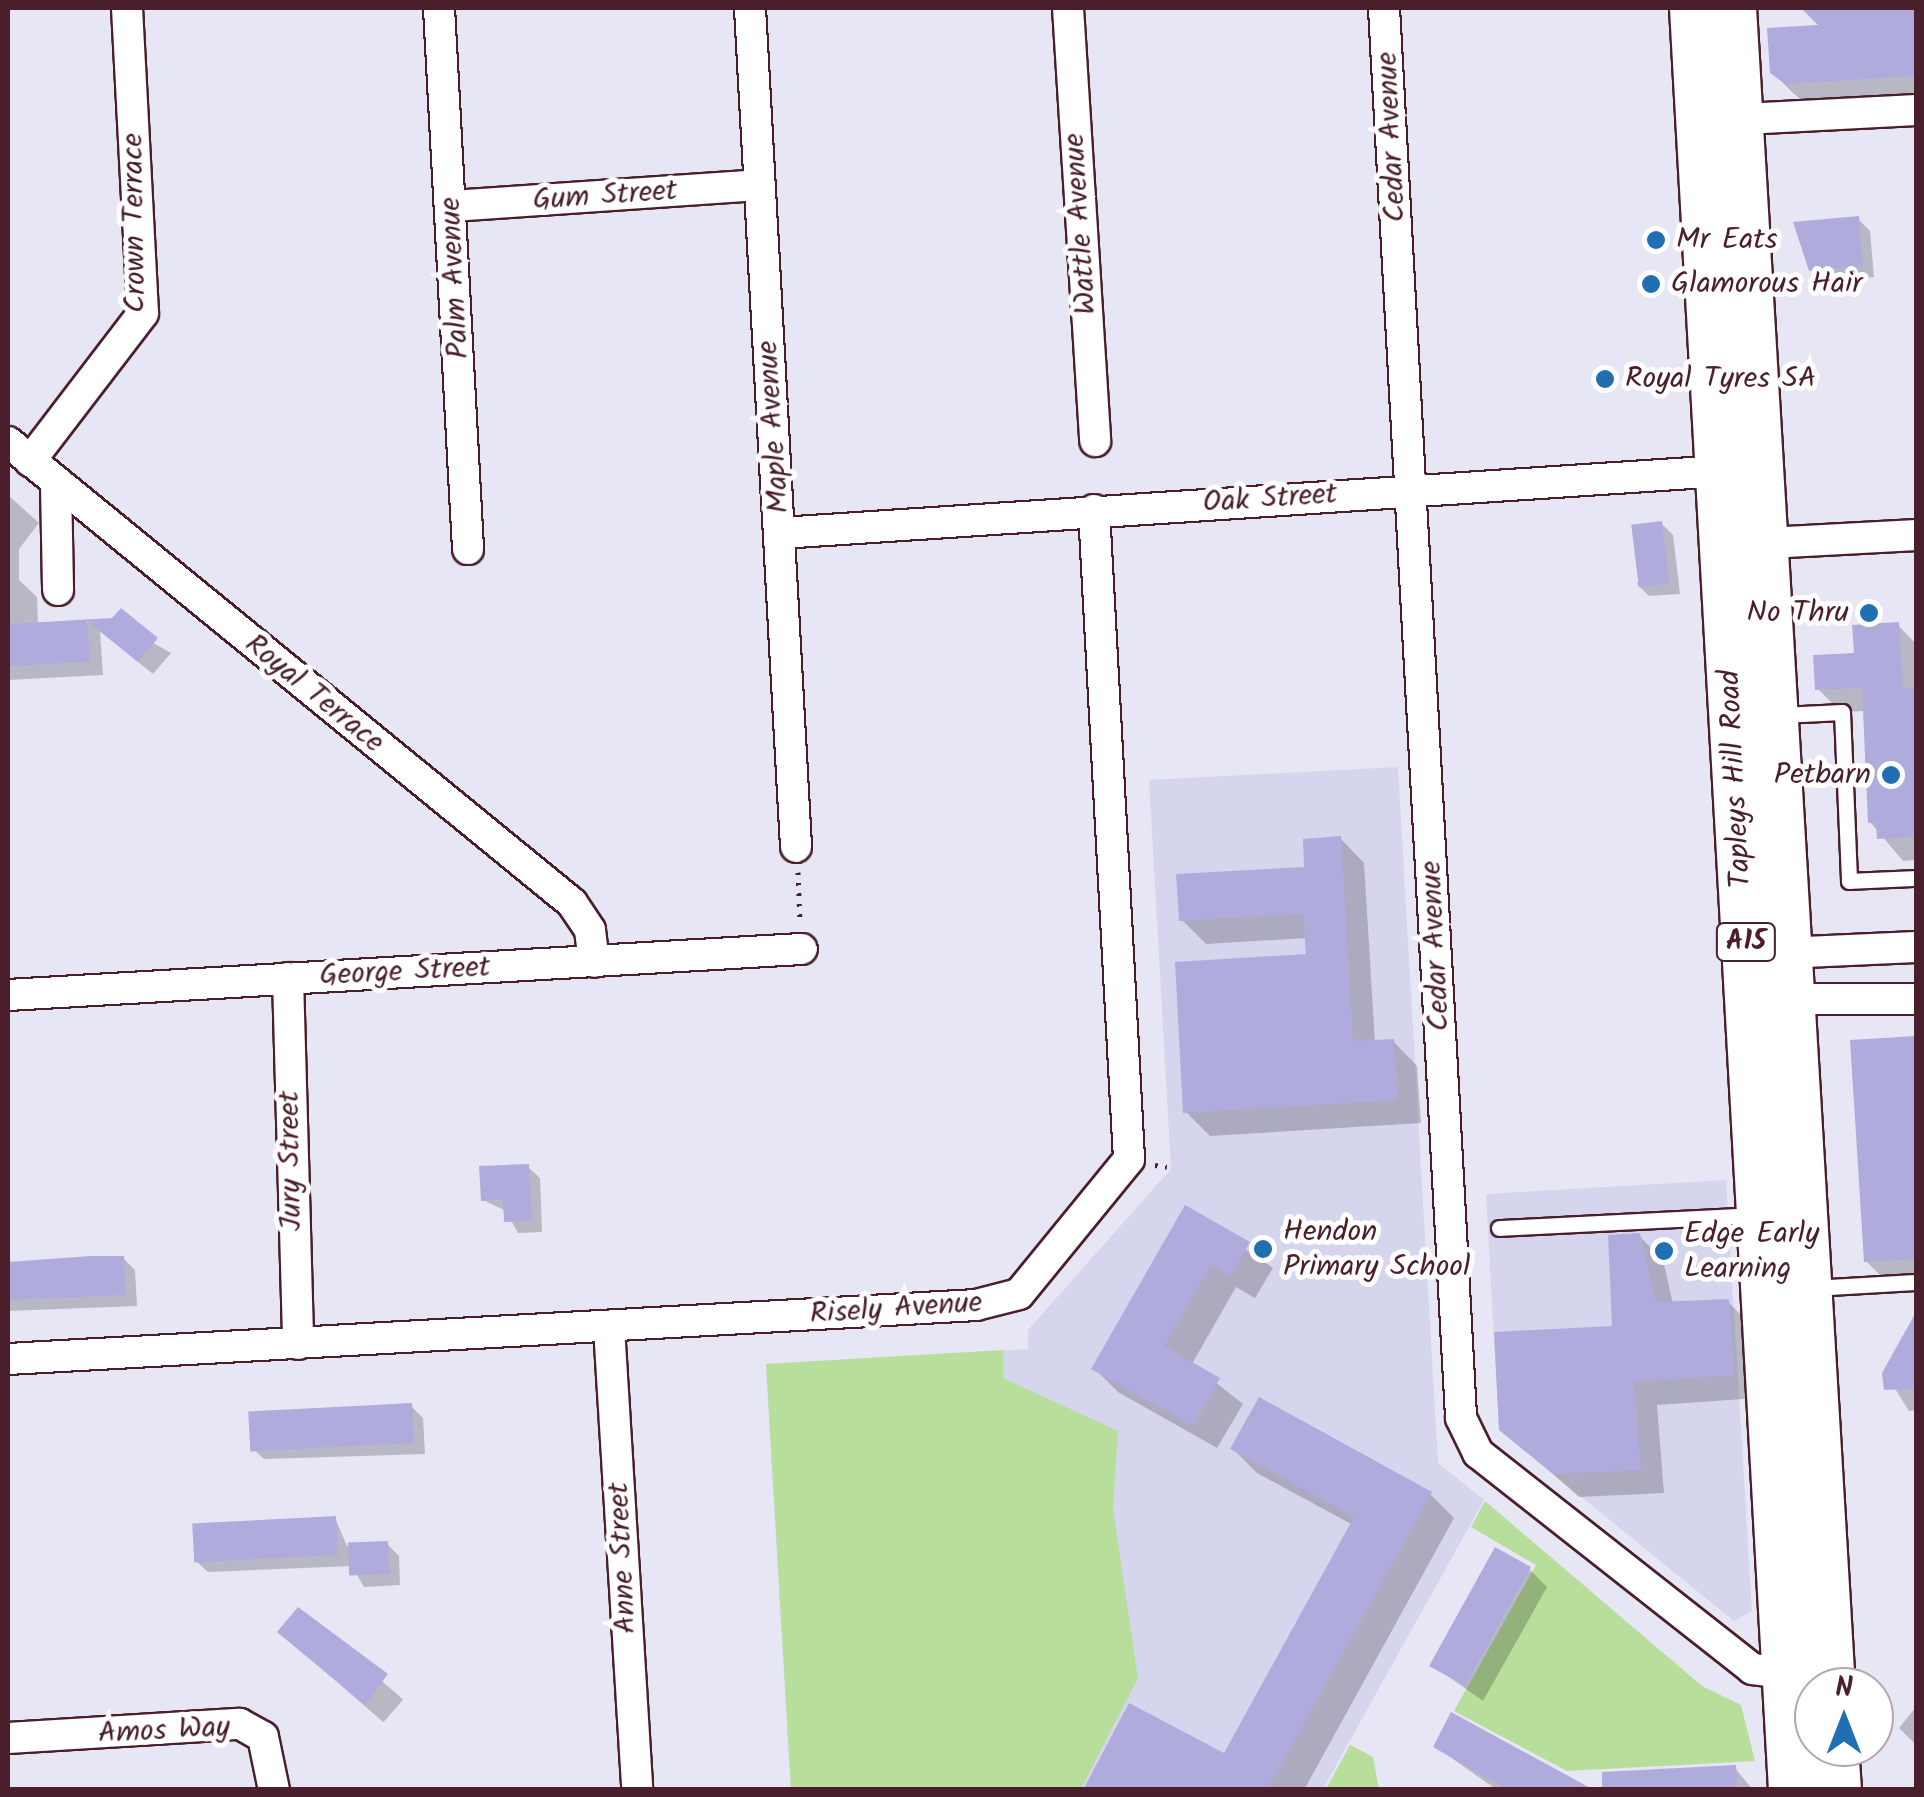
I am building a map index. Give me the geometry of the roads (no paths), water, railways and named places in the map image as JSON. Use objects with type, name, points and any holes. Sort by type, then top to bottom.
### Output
[{"type":"main road","name":"Tapleys Hill Road","points":[[1694,8],[1720,120]]},
{"type":"main road","name":"Tapleys Hill Road","points":[[1732,8],[1720,120],[1772,979],[1804,1288],[1815,1667]]},
{"type":"main road","name":"Tapleys Hill Road","points":[[1743,544],[1772,715],[1772,979],[1759,1215],[1814,1667]]},
{"type":"street","name":"Crown Terrace","points":[[19,451],[143,313],[127,8]]},
{"type":"street","name":"Palm Avenue","points":[[439,8],[468,549]]},
{"type":"street","name":"Maple Avenue","points":[[750,8],[796,847]]},
{"type":"street","name":"Wattle Avenue","points":[[1068,8],[1095,440]]},
{"type":"street","name":"Cedar Avenue","points":[[1384,8],[1461,1418],[1478,1454],[1752,1669],[1794,1676]]},
{"type":"street","points":[[1720,120],[1916,110]]},
{"type":"street","name":"Gum Street","points":[[452,206],[758,186]]},
{"type":"street","name":"Royal Terrace","points":[[19,451],[572,903],[590,930],[594,962]]},
{"type":"street","name":"Oak Street","points":[[781,533],[1739,470]]},
{"type":"street","points":[[56,484],[58,590]]},
{"type":"street","name":"Risely Avenue","points":[[8,1359],[998,1302],[1019,1294],[1126,1171],[1094,510]]},
{"type":"street","points":[[1743,544],[1916,535]]},
{"type":"street","points":[[1772,979],[1916,947]]},
{"type":"street","name":"George Street","points":[[8,996],[802,948]]},
{"type":"street","name":"Jury Street","points":[[288,978],[298,1344]]},
{"type":"street","points":[[1772,979],[1916,999]]},
{"type":"street","name":"Anne Street","points":[[609,1326],[637,1790]]},
{"type":"street","name":"Amos Way","points":[[8,1738],[240,1724],[263,1736],[274,1790]]},
{"type":"lane","points":[[1772,715],[1842,712],[1849,881],[1916,878]]},
{"type":"lane","points":[[1498,1228],[1759,1215]]},
{"type":"lane","points":[[1804,1288],[1916,1282]]},
{"type":"place","name":"Mr Eats","points":[[1656,240]]},
{"type":"place","name":"Glamorous Hair","points":[[1651,284]]},
{"type":"place","name":"Royal Tyres SA","points":[[1605,379]]},
{"type":"place","name":"No Thru","points":[[1869,613]]},
{"type":"place","name":"Petbarn","points":[[1891,775]]},
{"type":"place","name":"Hendon Primary School","points":[[1263,1249]]},
{"type":"place","name":"Edge Early Learning","points":[[1664,1251]]}]
